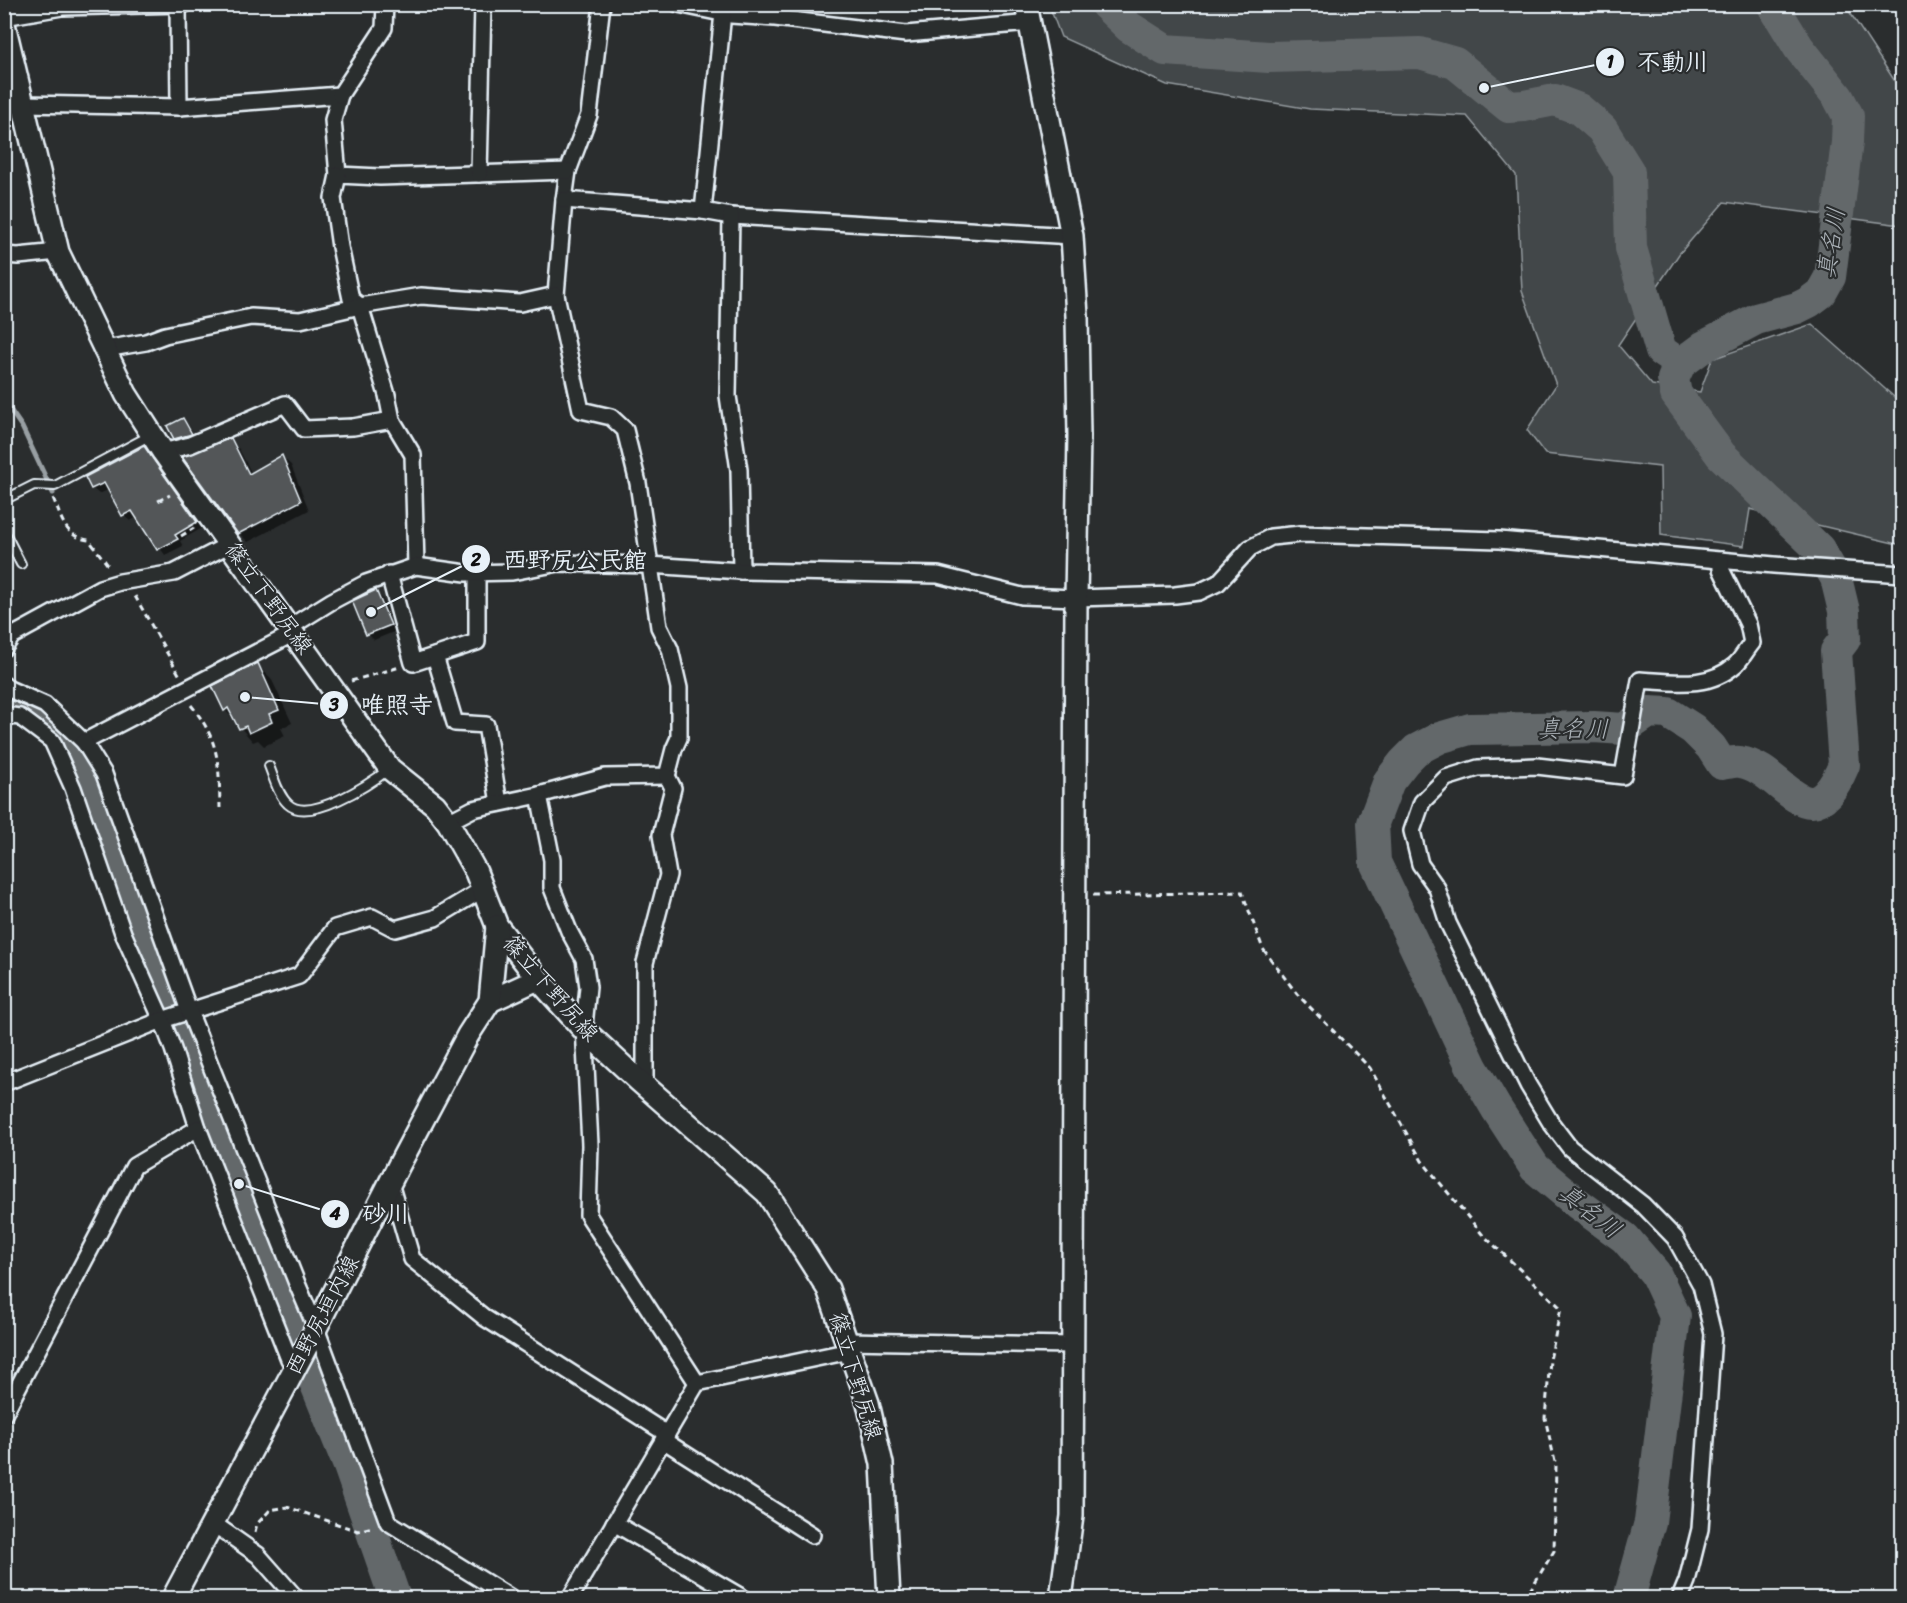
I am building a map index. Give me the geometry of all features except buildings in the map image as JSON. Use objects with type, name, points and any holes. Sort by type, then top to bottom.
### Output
[{"type":"main road","points":[[1029,14],[1072,236],[1077,315],[1079,436],[1076,598],[1072,1516],[1061,1599]]},
{"type":"main road","name":"篠立下野尻線","points":[[6,35],[58,252],[126,394],[158,443],[390,769],[435,805],[448,822],[476,872],[496,926],[538,979],[585,1030],[645,1087],[767,1193],[828,1289],[868,1403],[882,1464],[889,1599]]},
{"type":"main road","name":"西野尻垣内線","points":[[173,1599],[468,1035],[490,1001],[496,926]]},
{"type":"main road","points":[[490,1001],[538,979]]},
{"type":"street","points":[[385,4],[384,28],[340,95],[333,120],[338,175],[333,198],[340,248],[351,298],[360,306],[387,395],[392,420],[413,455],[416,566]]},
{"type":"street","points":[[479,174],[483,4]]},
{"type":"street","points":[[602,4],[589,115],[568,171],[556,295],[581,410],[611,417],[626,430],[638,483],[659,627],[670,649],[680,688],[679,738],[667,776],[673,789],[661,834],[668,875],[645,963],[645,1087]]},
{"type":"street","points":[[678,4],[723,13],[906,34],[1029,14]]},
{"type":"street","points":[[4,17],[62,7],[182,5],[179,107]]},
{"type":"street","points":[[703,212],[723,13]]},
{"type":"street","points":[[24,104],[179,107],[340,95]]},
{"type":"street","points":[[338,175],[380,177],[568,171]]},
{"type":"street","points":[[564,200],[731,216],[1072,236]]},
{"type":"street","points":[[731,216],[728,396],[739,470],[741,571]]},
{"type":"street","points":[[4,255],[58,252]]},
{"type":"street","points":[[105,349],[146,342],[165,335],[251,317],[300,320],[360,306],[421,296],[520,303],[556,295]]},
{"type":"street","points":[[158,443],[190,445],[285,404],[304,429],[353,427],[392,420]]},
{"type":"street","points":[[84,741],[184,690],[292,630],[332,601],[366,583],[416,566],[477,573],[512,572],[559,563],[649,565],[741,571],[938,575],[1022,596],[1076,598],[1175,595],[1199,592],[1218,583],[1250,548],[1271,537],[1301,534],[1499,540],[1902,574]]},
{"type":"street","points":[[4,648],[12,636],[100,588],[174,573],[230,544]]},
{"type":"street","points":[[1680,1599],[1700,1529],[1713,1334],[1701,1285],[1675,1238],[1643,1205],[1570,1148],[1551,1123],[1528,1085],[1448,923],[1437,888],[1420,864],[1412,831],[1422,802],[1446,778],[1479,768],[1537,766],[1623,776],[1640,680],[1691,683],[1714,678],[1735,665],[1752,643],[1748,624],[1721,569],[1721,560]]},
{"type":"street","points":[[390,574],[413,663],[477,642],[477,573]]},
{"type":"street","points":[[435,656],[455,723],[486,725],[499,803]]},
{"type":"street","points":[[4,684],[9,689],[45,705],[84,741],[104,774],[186,1012],[298,1286],[388,1522],[511,1599]]},
{"type":"street","points":[[4,715],[20,717],[52,741],[73,788],[123,933],[164,1019],[198,1128],[289,1359],[296,1363]]},
{"type":"street","points":[[448,822],[473,809],[539,795],[605,777],[667,776]]},
{"type":"street","points":[[539,795],[552,860],[552,888],[569,931],[585,959],[588,987],[585,1030],[590,1144],[588,1215],[697,1383]]},
{"type":"street","points":[[4,1083],[164,1019],[299,976],[335,928],[372,917],[395,929],[435,918],[483,889]]},
{"type":"street","points":[[4,1414],[134,1166],[198,1128]]},
{"type":"street","points":[[390,1183],[412,1259],[485,1318],[812,1535]]},
{"type":"street","points":[[570,1599],[697,1383],[848,1346],[1072,1345]]},
{"type":"street","points":[[214,1522],[258,1556],[296,1599]]},
{"type":"street","points":[[614,1524],[743,1599]]},
{"type":"lane","points":[[4,500],[34,485],[55,486],[158,443]]},
{"type":"lane","points":[[4,531],[21,564]]},
{"type":"lane","points":[[268,766],[289,806],[297,810],[308,811],[372,783],[390,769]]},
{"type":"path","points":[[47,485],[68,532],[78,538],[89,540],[123,582],[209,731],[217,751],[220,808]]},
{"type":"path","points":[[332,686],[413,663]]},
{"type":"path","points":[[1075,895],[1242,892],[1263,949],[1297,994],[1370,1068],[1422,1161],[1482,1234],[1561,1308],[1550,1360],[1545,1418],[1556,1467],[1554,1551],[1523,1599]]},
{"type":"path","points":[[251,1551],[256,1524],[270,1510],[287,1507],[358,1531]]},
{"type":"shaded area","points":[[1049,5],[1845,5],[1902,92],[1902,230],[1901,225],[1724,202],[1679,254],[1618,345],[1652,385],[1700,392],[1712,359],[1812,324],[1902,404],[1902,545],[1750,509],[1744,546],[1661,535],[1660,467],[1545,454],[1527,430],[1556,385],[1522,291],[1516,175],[1467,116],[1310,109],[1167,85],[1061,37]]},
{"type":"waterway","points":[[1105,4],[1129,27],[1165,50],[1269,57],[1420,53],[1455,63],[1509,107],[1555,100],[1579,109],[1602,129],[1629,172],[1631,248],[1661,351],[1680,364]]},
{"type":"waterway","name":"真名川","points":[[1629,1598],[1650,1522],[1675,1316],[1655,1273],[1625,1238],[1577,1203],[1535,1168],[1496,1108],[1472,1067],[1375,862],[1373,823],[1389,781],[1416,750],[1439,738],[1470,729],[1594,727],[1624,729],[1649,712],[1668,713],[1693,729],[1711,747],[1722,764],[1738,762],[1756,767],[1795,796],[1807,802],[1819,800],[1831,789],[1844,765],[1836,651],[1845,639],[1844,611],[1836,578],[1819,549],[1721,455],[1676,394],[1673,379],[1680,364],[1703,347],[1756,319],[1797,308],[1809,302],[1821,293],[1830,277],[1847,142],[1848,116],[1838,97],[1799,48],[1772,4]]},
{"type":"waterway","points":[[4,401],[22,427],[53,493]]},
{"type":"waterway","points":[[4,696],[29,705],[49,718],[65,736],[79,758],[294,1330],[349,1466],[395,1598]]},
{"type":"place","name":"不動川","points":[[1484,88]]},
{"type":"place","name":"西野尻公民館","points":[[371,612]]},
{"type":"place","name":"唯照寺","points":[[245,697]]},
{"type":"place","name":"砂川","points":[[239,1184]]}]
